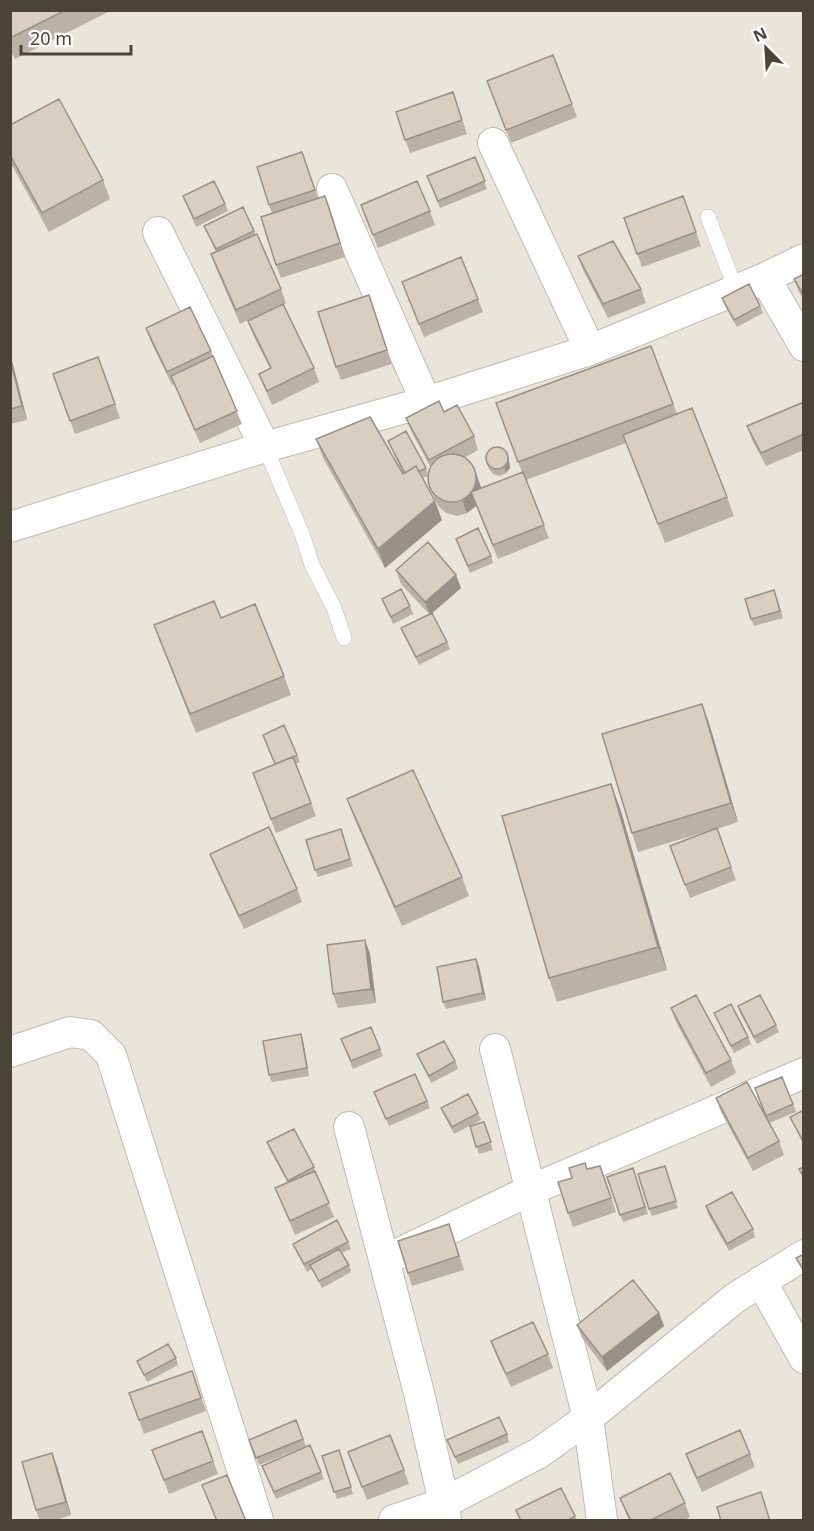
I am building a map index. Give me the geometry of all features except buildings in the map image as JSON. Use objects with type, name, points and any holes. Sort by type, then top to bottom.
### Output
[{"type":"street","points":[[493,143],[590,350]]},
{"type":"street","points":[[332,189],[426,402]]},
{"type":"street","points":[[158,232],[265,447]]},
{"type":"street","points":[[10,527],[265,447],[426,402],[590,350],[765,278],[804,259]]},
{"type":"street","points":[[765,278],[804,346]]},
{"type":"street","points":[[10,1052],[70,1032],[91,1035],[111,1054],[258,1521]]},
{"type":"street","points":[[495,1048],[588,1418],[602,1521]]},
{"type":"street","points":[[385,1260],[531,1190],[804,1073]]},
{"type":"street","points":[[350,1127],[385,1260],[445,1512]]},
{"type":"street","points":[[394,1521],[445,1512],[539,1453],[588,1418],[735,1298],[804,1255]]},
{"type":"street","points":[[761,1281],[804,1358]]},
{"type":"lane","points":[[708,217],[736,290]]},
{"type":"lane","points":[[265,447],[302,534],[312,565],[334,608],[344,638]]},
{"type":"shaded area","points":[[11,11],[803,11],[803,1520],[11,1520]]}]
